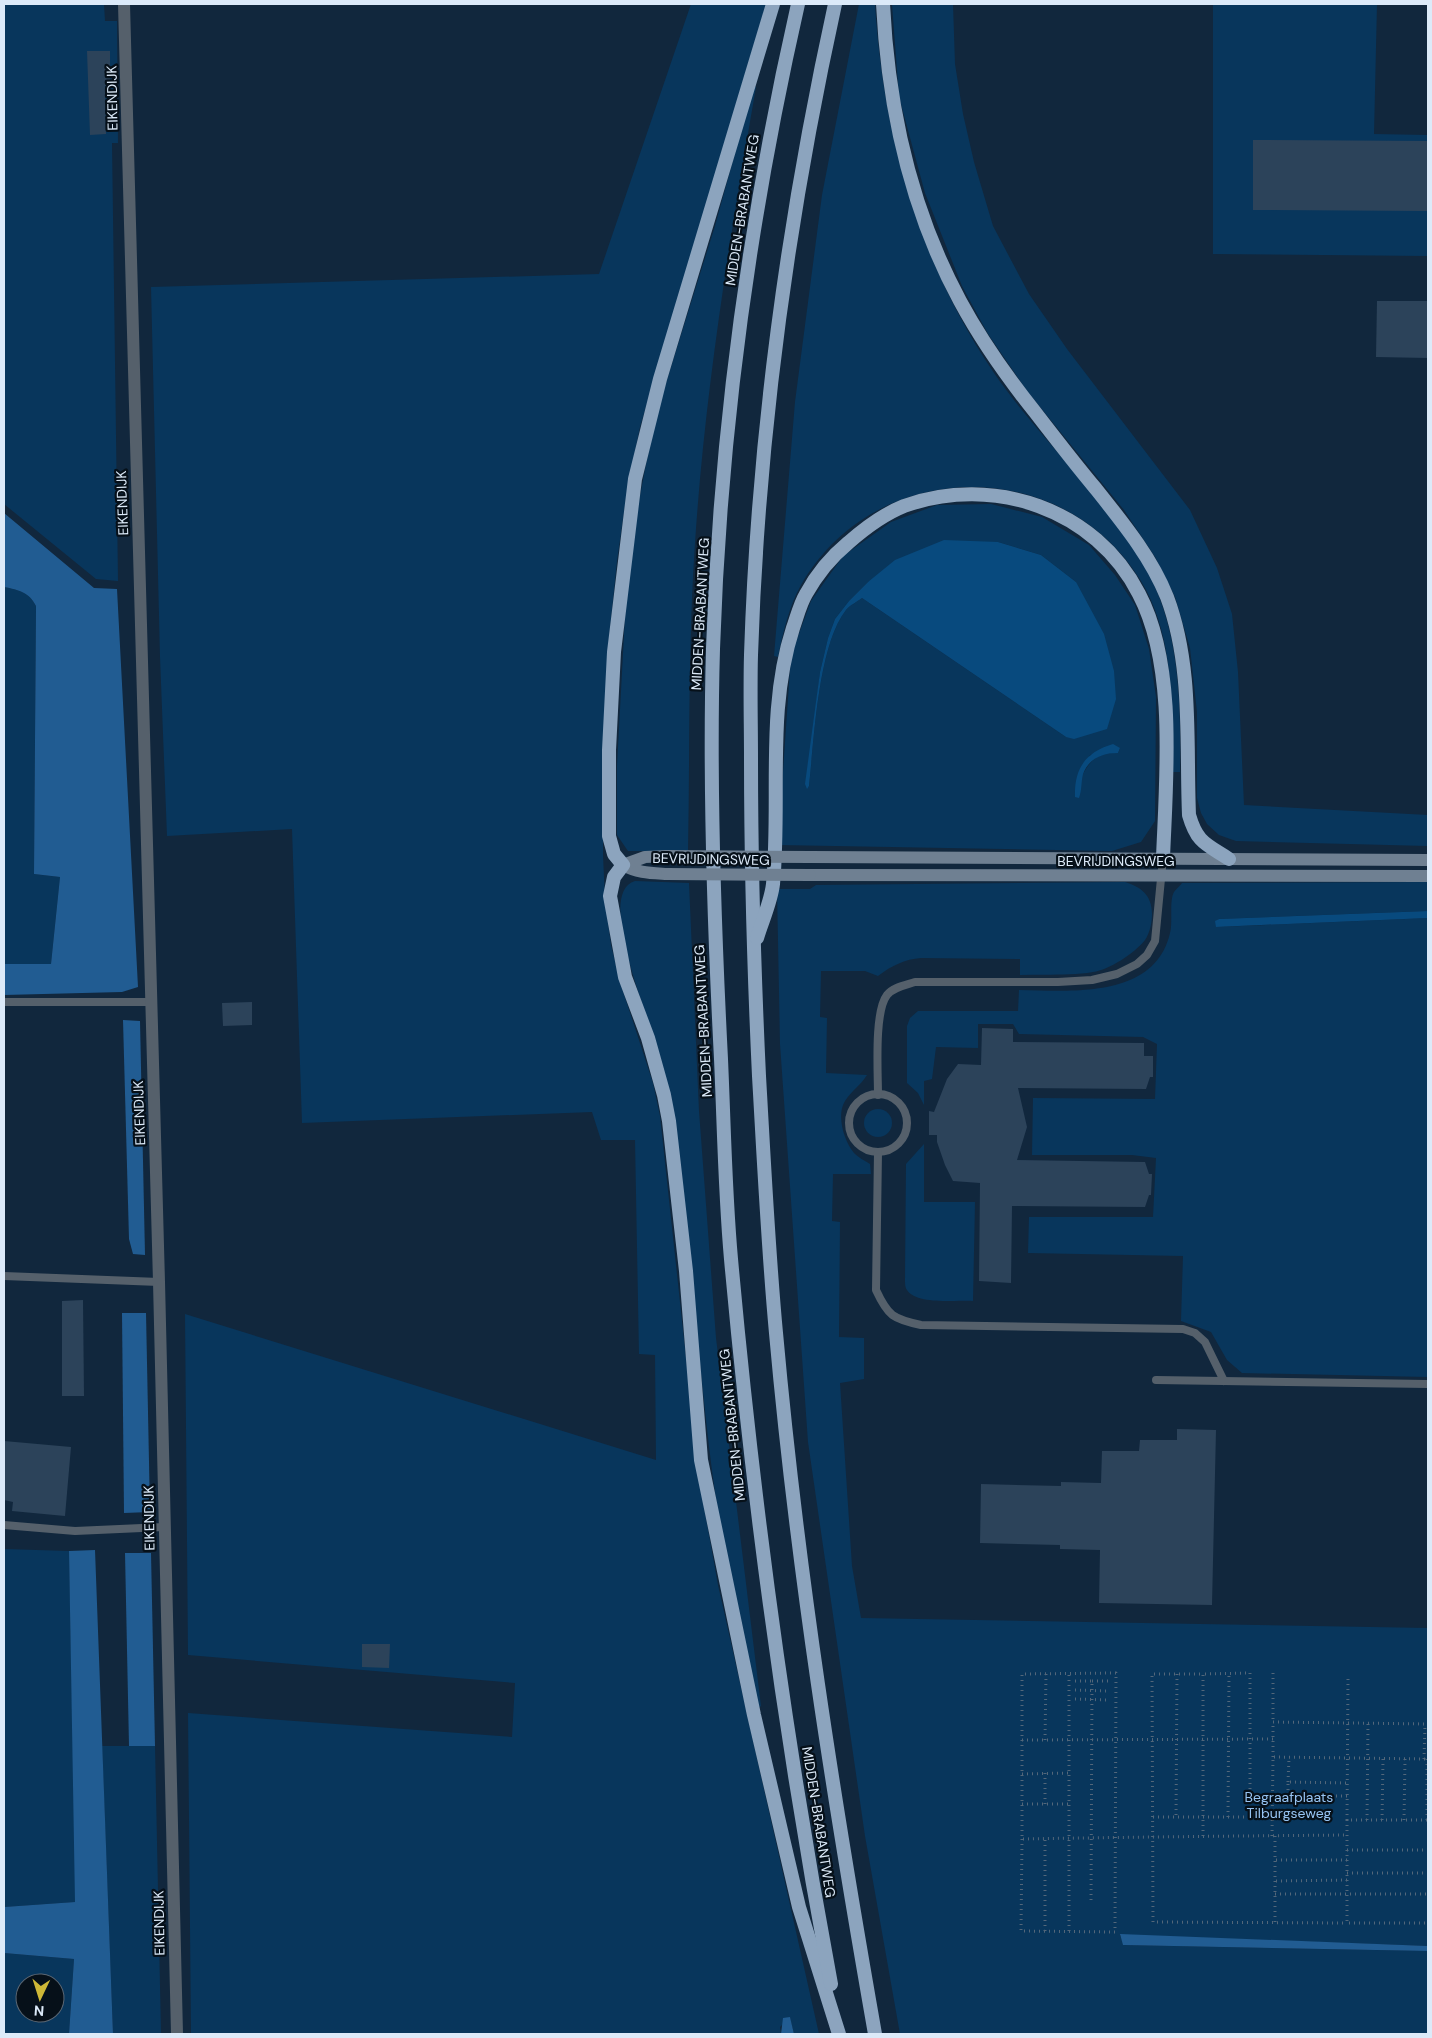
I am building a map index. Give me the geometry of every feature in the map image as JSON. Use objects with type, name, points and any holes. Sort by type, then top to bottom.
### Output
[{"type":"highway","points":[[773,4],[660,379],[635,479],[614,652],[609,750],[609,836],[614,854],[622,865],[614,877],[610,896],[625,977],[648,1038],[669,1122],[685,1262],[701,1460],[754,1716],[799,1907],[840,2034]]},
{"type":"highway","name":"MIDDEN-BRABANTWEG","points":[[798,4],[778,97],[759,201],[732,396],[723,484],[713,648],[712,841],[730,1254],[749,1436],[778,1668],[806,1850],[840,2034]]},
{"type":"highway","name":"MIDDEN-BRABANTWEG","points":[[835,4],[812,108],[796,205],[781,305],[761,489],[751,655],[753,951],[769,1256],[786,1432],[814,1666],[875,2034]]},
{"type":"highway","points":[[883,4],[887,64],[892,98],[909,168],[928,231],[959,299],[981,337],[1018,391],[1133,536],[1167,598],[1178,637],[1185,677],[1189,815],[1198,839],[1229,859]]},
{"type":"highway","points":[[753,951],[773,886],[777,730],[785,653],[805,595],[822,569],[839,551],[869,525],[904,506],[939,498],[976,494],[1014,498],[1046,508],[1074,522],[1104,545],[1139,594],[1153,631],[1163,675],[1167,761],[1163,858]]},
{"type":"main road","name":"BEVRIJDINGSWEG","points":[[622,865],[645,857],[667,856],[1428,860]]},
{"type":"main road","name":"BEVRIJDINGSWEG","points":[[622,865],[646,873],[667,874],[1428,876]]},
{"type":"street","name":"EIKENDIJK","points":[[124,4],[159,1282],[177,2034]]},
{"type":"lane","points":[[878,1094],[879,1022],[887,994],[894,989],[915,982],[1058,982],[1092,980],[1117,974],[1136,964],[1147,955],[1155,941],[1163,858]]},
{"type":"lane","points":[[4,1002],[151,1002]]},
{"type":"lane","points":[[878,1094],[895,1100],[905,1115],[906,1124],[901,1140],[895,1147],[878,1152],[861,1147],[850,1132],[849,1123],[854,1106],[869,1096],[878,1094]]},
{"type":"lane","points":[[878,1152],[876,1290],[885,1309],[902,1321],[921,1325],[1183,1329],[1195,1333],[1205,1342],[1224,1381]]},
{"type":"lane","points":[[4,1276],[159,1282]]},
{"type":"lane","points":[[1156,1380],[1428,1384]]},
{"type":"lane","points":[[4,1525],[82,1531],[164,1527]]},
{"type":"path","points":[[1116,1673],[1115,1932],[1021,1931],[1022,1674],[1046,1674],[1116,1673]]},
{"type":"path","points":[[1228,1817],[1229,1673]]},
{"type":"path","points":[[1153,1817],[1250,1817],[1250,1673],[1152,1674],[1153,1922],[1428,1923]]},
{"type":"path","points":[[1273,1673],[1276,1922]]},
{"type":"path","points":[[1045,1740],[1046,1674]]},
{"type":"path","points":[[1069,1674],[1069,1931]]},
{"type":"path","points":[[1176,1674],[1176,1817]]},
{"type":"path","points":[[1203,1674],[1203,1836]]},
{"type":"path","points":[[1347,1922],[1348,1679]]},
{"type":"path","points":[[1075,1681],[1108,1682]]},
{"type":"path","points":[[1091,1904],[1092,1681]]},
{"type":"path","points":[[1075,1690],[1108,1691]]},
{"type":"path","points":[[1075,1699],[1108,1700]]},
{"type":"path","points":[[1273,1722],[1427,1724],[1428,1820],[1348,1820]]},
{"type":"path","points":[[1367,1820],[1368,1723]]},
{"type":"path","points":[[1022,1740],[1273,1739]]},
{"type":"path","points":[[1273,1757],[1426,1759]]},
{"type":"path","points":[[1288,1804],[1289,1758]]},
{"type":"path","points":[[1382,1820],[1383,1758]]},
{"type":"path","points":[[1404,1820],[1405,1759]]},
{"type":"path","points":[[1022,1774],[1069,1773]]},
{"type":"path","points":[[1045,1774],[1045,1804]]},
{"type":"path","points":[[1288,1782],[1348,1783]]},
{"type":"path","points":[[1288,1796],[1348,1796]]},
{"type":"path","points":[[1022,1804],[1068,1804]]},
{"type":"path","points":[[1022,1839],[1347,1835]]},
{"type":"path","points":[[1045,1838],[1045,1931]]},
{"type":"path","points":[[1347,1850],[1428,1850]]},
{"type":"path","points":[[1276,1860],[1347,1860]]},
{"type":"path","points":[[1347,1872],[1428,1872]]},
{"type":"path","points":[[1276,1880],[1347,1880]]},
{"type":"path","points":[[1275,1894],[1428,1894]]},
{"type":"green space","points":[[4,4],[104,4],[105,21],[117,21],[118,143],[112,143],[118,581],[96,579],[4,504]]},
{"type":"green space","points":[[691,4],[766,4],[640,427],[627,491],[609,639],[603,793],[605,899],[611,945],[621,985],[653,1083],[660,1116],[699,1479],[718,1585],[819,2034],[794,2034],[790,2017],[780,2027],[781,2034],[191,2034],[188,1713],[512,1737],[515,1683],[188,1655],[185,1314],[656,1460],[655,1355],[639,1354],[635,1140],[601,1140],[592,1112],[302,1123],[292,829],[167,836],[160,657],[151,287],[599,274]]},
{"type":"green space","points":[[859,4],[875,4],[879,53],[897,150],[910,197],[926,243],[945,288],[968,331],[994,373],[1012,398],[1110,514],[1144,565],[1156,589],[1165,614],[1176,666],[1179,692],[1180,772],[1172,772],[1171,699],[1166,649],[1152,603],[1141,581],[1107,539],[1065,510],[1019,492],[970,487],[921,494],[874,512],[834,543],[801,585],[784,629],[778,657],[774,656],[795,402],[822,195]]},
{"type":"green space","points":[[892,4],[953,4],[955,64],[963,114],[974,162],[993,226],[1029,294],[1067,349],[1190,510],[1217,568],[1232,614],[1238,672],[1244,805],[1428,815],[1428,846],[1236,841],[1219,835],[1207,824],[1201,813],[1197,798],[1197,712],[1190,648],[1175,597],[1155,557],[1124,510],[1027,391],[988,334],[962,286],[925,193],[899,97]]},
{"type":"green space","points":[[1213,4],[1377,4],[1374,134],[1428,135],[1428,256],[1213,254]]},
{"type":"green space","points":[[753,87],[756,87],[720,314],[699,486],[691,620],[688,851],[628,851],[617,835],[617,766],[626,597],[633,533],[660,402],[715,226]]},
{"type":"green space","points":[[991,504],[1042,517],[1089,545],[1115,575],[1135,605],[1149,649],[1156,697],[1155,821],[1141,842],[1112,851],[778,845],[791,655],[811,601],[843,556],[891,522],[937,505]],"holes":[[[998,542],[1041,555],[1076,582],[1066,737],[862,598],[846,610],[829,646],[819,694],[809,786],[807,788],[820,672],[828,638],[835,619],[849,601],[868,582]],[[1120,748],[1118,753],[1097,757],[1083,774],[1090,755]]]},
{"type":"green space","points":[[4,587],[23,592],[36,606],[34,874],[60,877],[51,964],[4,964]]},
{"type":"green space","points":[[635,881],[689,883],[699,1111],[716,1338],[761,1706],[758,1708],[716,1498],[690,1281],[658,1056],[629,962],[623,934],[620,909],[624,891]]},
{"type":"green space","name":"Begraafplaats Tilburgseweg","points":[[1125,882],[1141,889],[1148,897],[1152,914],[1149,931],[1145,940],[1135,950],[1121,960],[1099,971],[1075,974],[1020,975],[1020,959],[921,958],[898,964],[878,976],[865,971],[821,971],[820,1017],[827,1018],[826,1073],[867,1075],[845,1101],[842,1107],[841,1120],[844,1135],[850,1148],[870,1164],[871,1174],[833,1174],[832,1221],[840,1222],[839,1337],[864,1338],[864,1379],[840,1383],[852,1566],[861,1618],[1428,1628],[1428,1946],[1120,1935],[1124,1945],[1428,1951],[1428,2034],[900,2034],[865,1836],[808,1442],[780,1044],[777,889],[810,889],[816,885]]},
{"type":"green space","points":[[1428,882],[1428,911],[1219,919],[1216,921],[1217,927],[1428,918],[1428,1377],[1242,1373],[1227,1360],[1211,1332],[1181,1321],[1183,1256],[1028,1253],[1029,1217],[1153,1217],[1156,1158],[1132,1155],[1032,1155],[1033,1098],[1155,1099],[1157,1044],[1143,1037],[1019,1034],[1013,1024],[978,1024],[978,1048],[936,1047],[932,1079],[924,1081],[924,1105],[918,1093],[907,1083],[907,1026],[910,1018],[918,1011],[1018,1011],[1019,990],[1086,990],[1108,987],[1129,980],[1147,970],[1161,954],[1171,929],[1173,896],[1182,883]]},
{"type":"green space","points":[[878,1109],[888,1113],[892,1123],[888,1133],[878,1137],[868,1133],[864,1123],[868,1113]]},
{"type":"green space","points":[[924,1144],[924,1202],[975,1202],[973,1301],[928,1300],[912,1295],[906,1288],[906,1164]]},
{"type":"green space","points":[[4,1549],[69,1551],[76,1902],[4,1907]]},
{"type":"green space","points":[[102,1746],[155,1746],[161,2034],[113,2034]]},
{"type":"green space","points":[[4,1953],[74,1959],[69,2034],[4,2034]]},
{"type":"shaded area","points":[[4,513],[94,588],[117,589],[138,987],[122,992],[4,995],[4,964],[51,964],[60,877],[34,874],[36,606],[23,592],[4,587]]},
{"type":"shaded area","points":[[944,540],[998,542],[1041,555],[1076,582],[1104,634],[1114,671],[1116,699],[1107,729],[1074,739],[1066,737],[862,598],[846,610],[829,646],[819,694],[809,786],[807,789],[805,784],[820,672],[828,638],[835,619],[849,601],[868,582],[895,560]]},
{"type":"shaded area","points":[[1113,744],[1120,748],[1118,753],[1102,755],[1089,764],[1083,774],[1079,798],[1075,797],[1079,770],[1084,763],[1096,752]]},
{"type":"shaded area","points":[[1428,911],[1428,918],[1216,927],[1215,921],[1219,919]]},
{"type":"shaded area","points":[[123,1020],[140,1021],[145,1255],[133,1254],[129,1239]]},
{"type":"shaded area","points":[[122,1313],[146,1313],[150,1512],[124,1513]]},
{"type":"shaded area","points":[[95,1550],[113,2034],[69,2034],[74,1959],[4,1953],[4,1907],[75,1902],[69,1551]]},
{"type":"shaded area","points":[[125,1553],[151,1553],[155,1746],[129,1746]]},
{"type":"shaded area","points":[[1120,1934],[1428,1946],[1428,1951],[1123,1945]]},
{"type":"shaded area","points":[[790,2017],[794,2034],[781,2034],[783,2018]]},
{"type":"building","points":[[87,51],[110,51],[110,86],[105,86],[106,134],[90,135]]},
{"type":"building","points":[[1253,140],[1428,141],[1428,211],[1253,210]]},
{"type":"building","points":[[1377,301],[1428,301],[1428,358],[1376,357]]},
{"type":"building","points":[[252,1002],[252,1025],[223,1026],[222,1003]]},
{"type":"building","points":[[982,1028],[1013,1029],[1013,1042],[1144,1043],[1144,1056],[1153,1056],[1153,1077],[1150,1077],[1146,1089],[1018,1088],[1027,1127],[1017,1160],[1145,1162],[1149,1174],[1152,1174],[1151,1195],[1149,1195],[1145,1207],[1012,1206],[1011,1283],[979,1281],[980,1183],[953,1181],[937,1142],[937,1135],[929,1135],[929,1111],[934,1112],[947,1079],[958,1064],[981,1065]]},
{"type":"building","points":[[83,1300],[84,1396],[62,1396],[62,1301]]},
{"type":"building","points":[[1177,1429],[1216,1430],[1212,1605],[1099,1603],[1100,1550],[1060,1549],[1060,1545],[980,1543],[981,1484],[1061,1486],[1061,1482],[1101,1483],[1102,1451],[1139,1451],[1140,1440],[1177,1440]]},
{"type":"building","points":[[4,1441],[71,1447],[65,1516],[12,1511],[13,1502],[4,1500]]},
{"type":"building","points":[[362,1644],[390,1644],[389,1668],[362,1667]]}]
